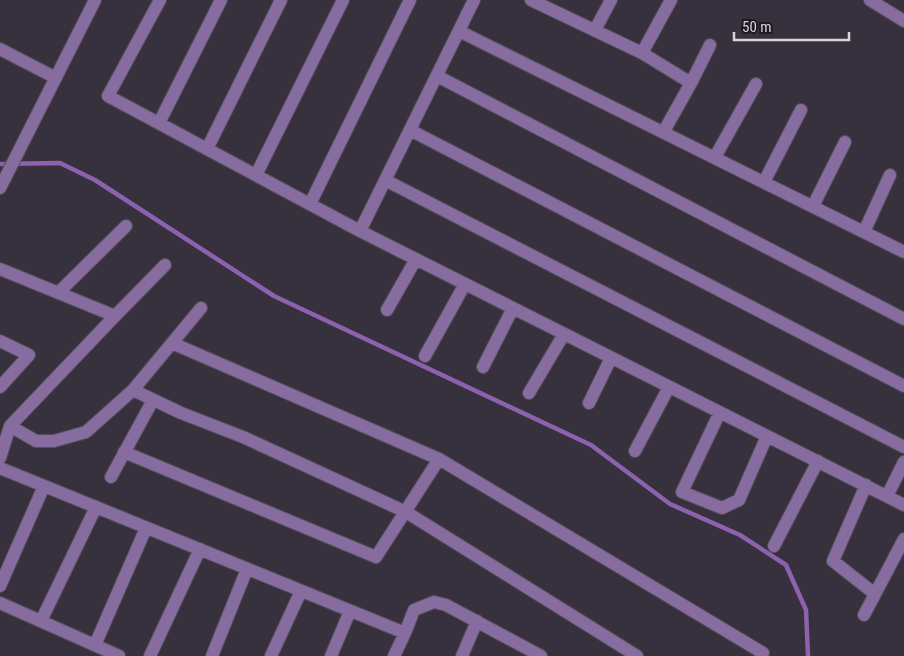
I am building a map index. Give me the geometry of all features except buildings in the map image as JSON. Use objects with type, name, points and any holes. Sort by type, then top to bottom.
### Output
[{"type":"street","points":[[0,188],[95,0]]},
{"type":"street","points":[[160,0],[108,96],[360,231],[904,505]]},
{"type":"street","points":[[159,124],[221,0]]},
{"type":"street","points":[[207,149],[281,0]]},
{"type":"street","points":[[256,175],[343,0]]},
{"type":"street","points":[[310,204],[410,0]]},
{"type":"street","points":[[360,231],[474,0]]},
{"type":"street","points":[[595,30],[611,0]]},
{"type":"street","points":[[642,53],[671,0]]},
{"type":"street","points":[[870,0],[904,22]]},
{"type":"street","points":[[539,2],[642,53],[691,83]]},
{"type":"street","points":[[459,31],[664,131],[904,252]]},
{"type":"street","points":[[664,131],[710,45]]},
{"type":"street","points":[[0,49],[56,78]]},
{"type":"street","points":[[436,76],[904,319]]},
{"type":"street","points":[[715,157],[756,84]]},
{"type":"street","points":[[764,182],[801,110]]},
{"type":"street","points":[[410,130],[904,386]]},
{"type":"street","points":[[813,206],[845,142]]},
{"type":"street","points":[[864,232],[890,175]]},
{"type":"street","points":[[385,180],[904,447]]},
{"type":"street","points":[[58,293],[126,226]]},
{"type":"street","points":[[387,310],[416,259]]},
{"type":"street","points":[[0,458],[10,426],[165,265]]},
{"type":"street","points":[[0,269],[115,316]]},
{"type":"street","points":[[425,356],[465,284]]},
{"type":"street","points":[[10,426],[36,441],[54,441],[86,432],[133,390],[201,308]]},
{"type":"street","points":[[483,367],[513,308]]},
{"type":"street","points":[[529,393],[564,334]]},
{"type":"street","points":[[0,341],[29,355],[0,387]]},
{"type":"street","points":[[172,343],[439,459],[763,653],[761,656]]},
{"type":"street","points":[[589,403],[611,358]]},
{"type":"street","points":[[635,451],[669,387]]},
{"type":"street","points":[[133,390],[242,437],[406,512],[638,656]]},
{"type":"street","points":[[111,477],[153,400]]},
{"type":"street","points":[[720,412],[682,492],[722,508],[739,500],[767,436]]},
{"type":"street","points":[[124,452],[376,557],[439,459]]},
{"type":"street","points":[[774,546],[818,461]]},
{"type":"street","points":[[887,496],[904,462]]},
{"type":"street","points":[[0,468],[405,633]]},
{"type":"street","points":[[866,485],[833,561],[875,594]]},
{"type":"street","points":[[0,586],[44,486]]},
{"type":"street","points":[[42,621],[96,507]]},
{"type":"street","points":[[95,645],[146,528]]},
{"type":"street","points":[[864,615],[904,539]]},
{"type":"street","points":[[150,656],[200,549]]},
{"type":"street","points":[[212,656],[247,569]]},
{"type":"street","points":[[271,656],[301,591]]},
{"type":"street","points":[[394,656],[414,610],[434,602],[446,605],[477,621],[536,655]]},
{"type":"street","points":[[0,603],[119,656]]},
{"type":"street","points":[[331,656],[350,611]]},
{"type":"street","points":[[462,656],[477,621]]},
{"type":"waterway","points":[[0,164],[60,163],[95,180],[274,296],[591,445],[670,504],[740,535],[786,565],[806,610],[808,656]]}]
